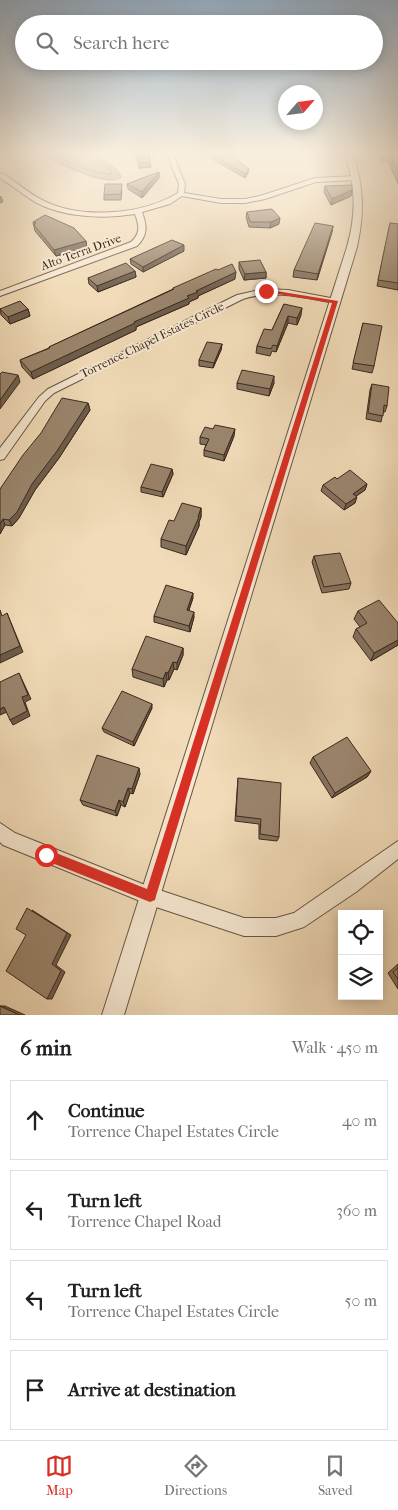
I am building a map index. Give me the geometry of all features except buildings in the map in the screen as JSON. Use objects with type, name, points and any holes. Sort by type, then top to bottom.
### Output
[{"type":"street","points":[[36,199],[53,207],[89,212],[138,211],[157,206],[170,199]]},
{"type":"street","points":[[209,199],[223,202],[256,199]]},
{"type":"street","points":[[113,1015],[336,301],[358,221],[359,199]]},
{"type":"street","name":"Alto Terra Drive","points":[[0,294],[134,244],[141,237],[144,230],[138,211]]},
{"type":"street","name":"Torrence Chapel Estates Circle","points":[[0,456],[42,399],[51,391],[240,297],[259,291],[274,291],[336,301]]},
{"type":"street","points":[[0,831],[8,839],[31,849],[150,896],[244,926],[276,927],[298,921],[350,886],[398,849]]},
{"type":"route","points":[[46,855],[150,896],[336,301],[298,294],[266,291]]}]
